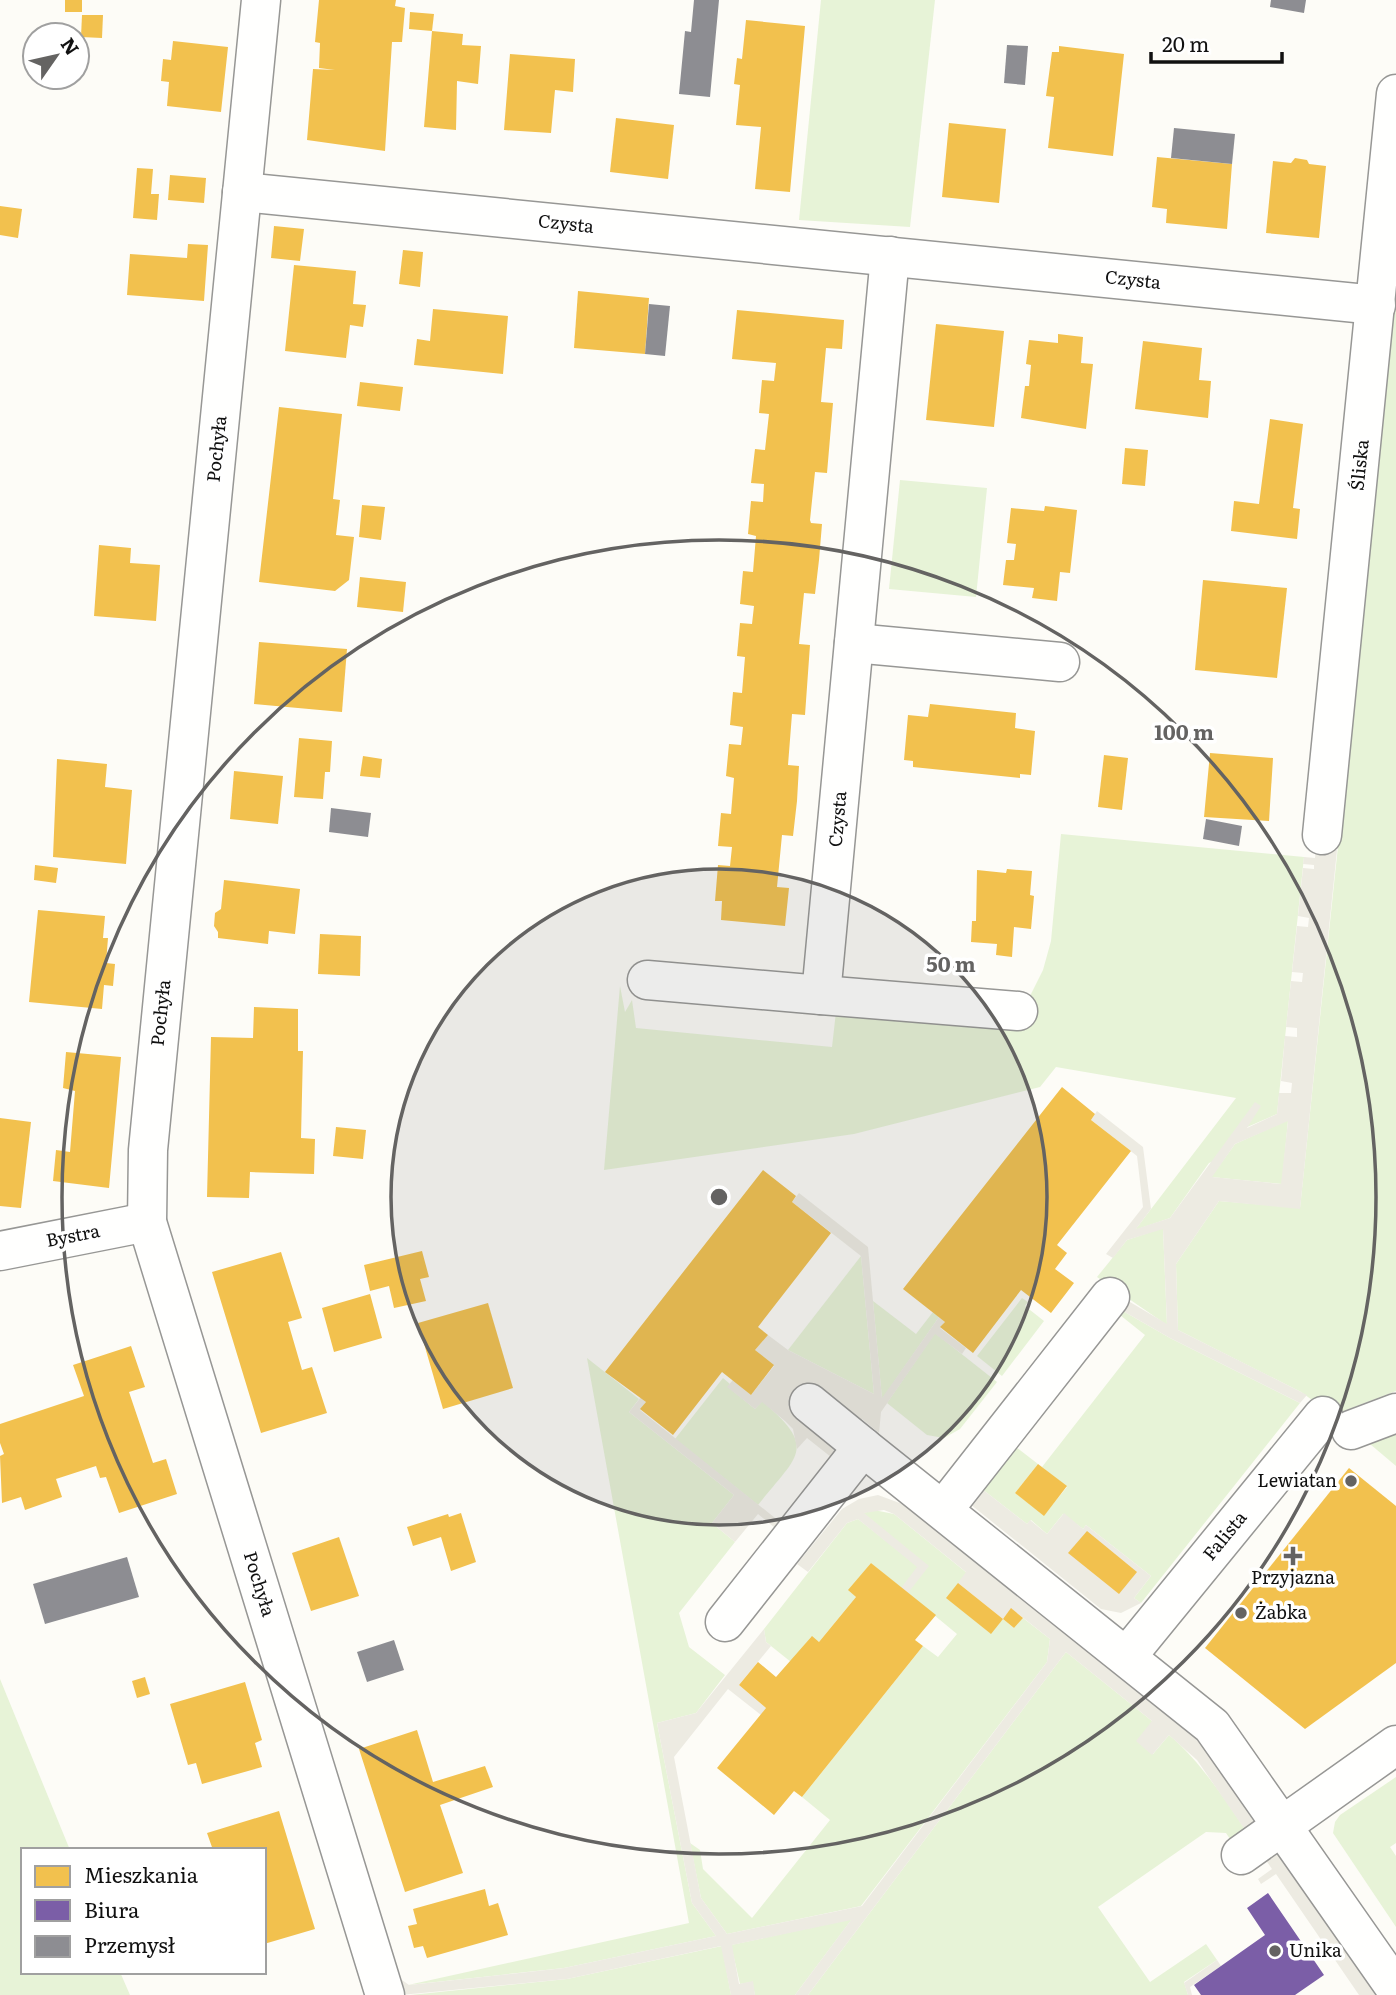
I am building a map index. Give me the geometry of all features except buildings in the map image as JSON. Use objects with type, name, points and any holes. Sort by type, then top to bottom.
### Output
[{"type":"street","name":"Pochyła","points":[[261,0],[148,1150],[147,1222],[384,1995]]},
{"type":"street","name":"Śliska","points":[[1322,835],[1396,94]]},
{"type":"street","name":"Czysta","points":[[242,192],[1376,305]]},
{"type":"street","name":"Czysta","points":[[821,995],[890,256]]},
{"type":"street","points":[[854,643],[1060,662]]},
{"type":"street","points":[[647,979],[1018,1011]]},
{"type":"street","name":"Bystra","points":[[0,1251],[147,1222]]},
{"type":"street","points":[[943,1510],[1110,1297]]},
{"type":"street","points":[[809,1404],[1212,1726],[1396,1989]]},
{"type":"street","name":"Falista","points":[[1126,1656],[1337,1423],[1396,1413]]},
{"type":"street","points":[[725,1622],[863,1447]]},
{"type":"street","points":[[1241,1855],[1396,1745]]},
{"type":"green space","points":[[821,0],[935,0],[910,227],[799,220]]},
{"type":"green space","points":[[1396,294],[1396,1391],[1333,1415],[1301,1392],[1178,1330],[1176,1264],[1219,1201],[1300,1208]]},
{"type":"green space","points":[[900,480],[987,488],[976,597],[889,589]]},
{"type":"green space","points":[[1061,834],[1304,857],[1277,1114],[1245,1128],[1215,1161],[1209,1163],[1170,1218],[1135,1230],[1236,1098],[1056,1067],[1040,1087],[854,1134],[604,1170],[620,986],[625,1012],[632,1000],[636,1028],[832,1047],[836,1012],[1025,1030],[1028,1000],[1043,970],[1051,941]]},
{"type":"green space","points":[[1288,1120],[1282,1184],[1211,1177],[1235,1144]]},
{"type":"green space","points":[[1163,1228],[1167,1325],[1097,1277],[1127,1240]]},
{"type":"green space","points":[[861,1256],[874,1394],[788,1350]]},
{"type":"green space","points":[[1022,1298],[1028,1302],[1025,1306],[1044,1321],[1002,1376],[977,1356]]},
{"type":"green space","points":[[873,1301],[916,1334],[933,1312],[939,1317],[882,1399]]},
{"type":"green space","points":[[1123,1311],[1170,1338],[1300,1403],[1141,1603],[1134,1598],[1151,1576],[1086,1525],[1083,1529],[1063,1514],[1047,1534],[1031,1520],[1027,1524],[982,1489],[1016,1447],[1038,1464],[1015,1493],[1044,1515],[1067,1487],[1042,1467],[1145,1335],[1120,1315]]},
{"type":"green space","points":[[935,1333],[997,1382],[960,1429],[944,1438],[927,1435],[887,1403]]},
{"type":"green space","points":[[587,1358],[639,1399],[629,1412],[734,1495],[712,1523],[735,1542],[679,1613],[689,1647],[725,1675],[696,1713],[657,1723],[692,1903],[716,1936],[564,1968],[408,1985],[689,1923]]},
{"type":"green space","points":[[723,1378],[730,1384],[728,1387],[755,1409],[762,1401],[791,1430],[796,1442],[796,1452],[791,1463],[758,1505],[675,1439]]},
{"type":"green space","points":[[1396,1434],[1396,1466],[1370,1444]]},
{"type":"green space","points":[[874,1510],[894,1514],[967,1573],[947,1598],[990,1633],[1003,1619],[1014,1628],[1023,1618],[1050,1639],[1047,1662],[861,1906],[727,1934],[701,1898],[690,1843],[700,1850],[703,1869],[752,1918],[830,1820],[802,1797],[923,1646],[938,1657],[957,1634],[871,1563],[849,1590],[856,1597],[819,1642],[811,1637],[791,1662],[766,1642],[764,1629],[847,1523],[858,1519],[886,1541],[890,1535],[863,1513]]},
{"type":"green space","points":[[1066,1652],[1152,1721],[1153,1754],[1169,1735],[1181,1745],[1211,1780],[1247,1832],[1232,1842],[1226,1833],[1206,1832],[1098,1907],[1150,1982],[1206,1944],[1217,1960],[1184,1982],[1188,1995],[808,1995]]},
{"type":"green space","points":[[0,1679],[69,1848],[21,1848],[21,1974],[121,1974],[130,1995],[0,1995]]},
{"type":"green space","points":[[1396,1777],[1396,1843],[1390,1847],[1396,1856],[1396,1927],[1333,1833],[1335,1822],[1340,1815]]},
{"type":"green space","points":[[852,1919],[795,1995],[755,1995],[752,1982],[740,1984],[731,1945]]},
{"type":"green space","points":[[722,1946],[731,1995],[410,1995],[567,1979]]},
{"type":"shaded area","points":[[1316,848],[1337,850],[1300,1209],[1219,1201],[1176,1264],[1178,1330],[1307,1395],[1300,1403],[1170,1338],[1123,1311],[1130,1302],[1167,1324],[1163,1229],[1127,1240],[1113,1258],[1106,1254],[1143,1207],[1137,1156],[1091,1120],[1097,1111],[1143,1147],[1151,1209],[1136,1229],[1170,1218],[1255,1102],[1261,1106],[1247,1128],[1277,1114],[1279,1093],[1291,1093],[1292,1083],[1281,1081],[1285,1036],[1297,1037],[1297,1028],[1286,1027],[1291,981],[1302,982],[1303,973],[1292,972],[1297,926],[1308,927],[1309,918],[1298,916],[1303,868],[1314,869],[1314,865],[1303,864],[1304,857],[1315,858]],"holes":[[[1288,1121],[1281,1184],[1212,1177],[1235,1144]]]},
{"type":"shaded area","points":[[799,1193],[868,1247],[882,1398],[939,1317],[945,1322],[940,1328],[966,1348],[962,1354],[935,1334],[881,1412],[879,1433],[862,1419],[831,1457],[807,1438],[797,1449],[793,1429],[785,1421],[762,1402],[755,1409],[727,1387],[733,1380],[751,1395],[774,1366],[755,1350],[768,1335],[788,1350],[874,1394],[861,1256],[792,1202]]},
{"type":"shaded area","points":[[641,1397],[646,1402],[640,1410],[780,1522],[775,1528],[758,1514],[735,1542],[712,1523],[734,1495],[629,1412]]},
{"type":"shaded area","points":[[982,1489],[1027,1524],[1030,1520],[1047,1534],[1064,1513],[1083,1529],[1086,1525],[1151,1576],[1134,1598],[1141,1603],[1121,1613],[1101,1609],[970,1504]]},
{"type":"shaded area","points":[[878,1495],[905,1505],[1194,1736],[1219,1766],[1376,1995],[1359,1995],[1276,1874],[1261,1884],[1258,1879],[1272,1869],[1197,1760],[1169,1735],[1152,1755],[1136,1741],[1152,1721],[1066,1652],[808,1995],[795,1995],[851,1920],[732,1945],[739,1984],[753,1981],[755,1995],[731,1995],[721,1946],[567,1979],[401,1995],[402,1980],[409,1985],[564,1968],[716,1936],[692,1903],[657,1723],[696,1713],[764,1629],[766,1642],[771,1646],[739,1685],[766,1708],[761,1715],[728,1689],[674,1757],[701,1898],[727,1934],[862,1906],[1047,1662],[1050,1639],[1012,1609],[1003,1619],[958,1583],[966,1572],[894,1514],[884,1510],[864,1513],[929,1566],[908,1593],[901,1588],[917,1567],[858,1519],[847,1523],[808,1572],[797,1564],[842,1509],[859,1499]]},
{"type":"shaded area","points":[[1217,1960],[1221,1966],[1190,1987],[1192,1995],[1188,1995],[1184,1983]]},
{"type":"place","name":"Lewiatan","points":[[1351,1481]]},
{"type":"place","name":"Przyjazna","points":[[1293,1556]]},
{"type":"place","name":"Żabka","points":[[1241,1613]]},
{"type":"place","name":"Unika","points":[[1275,1951]]}]
